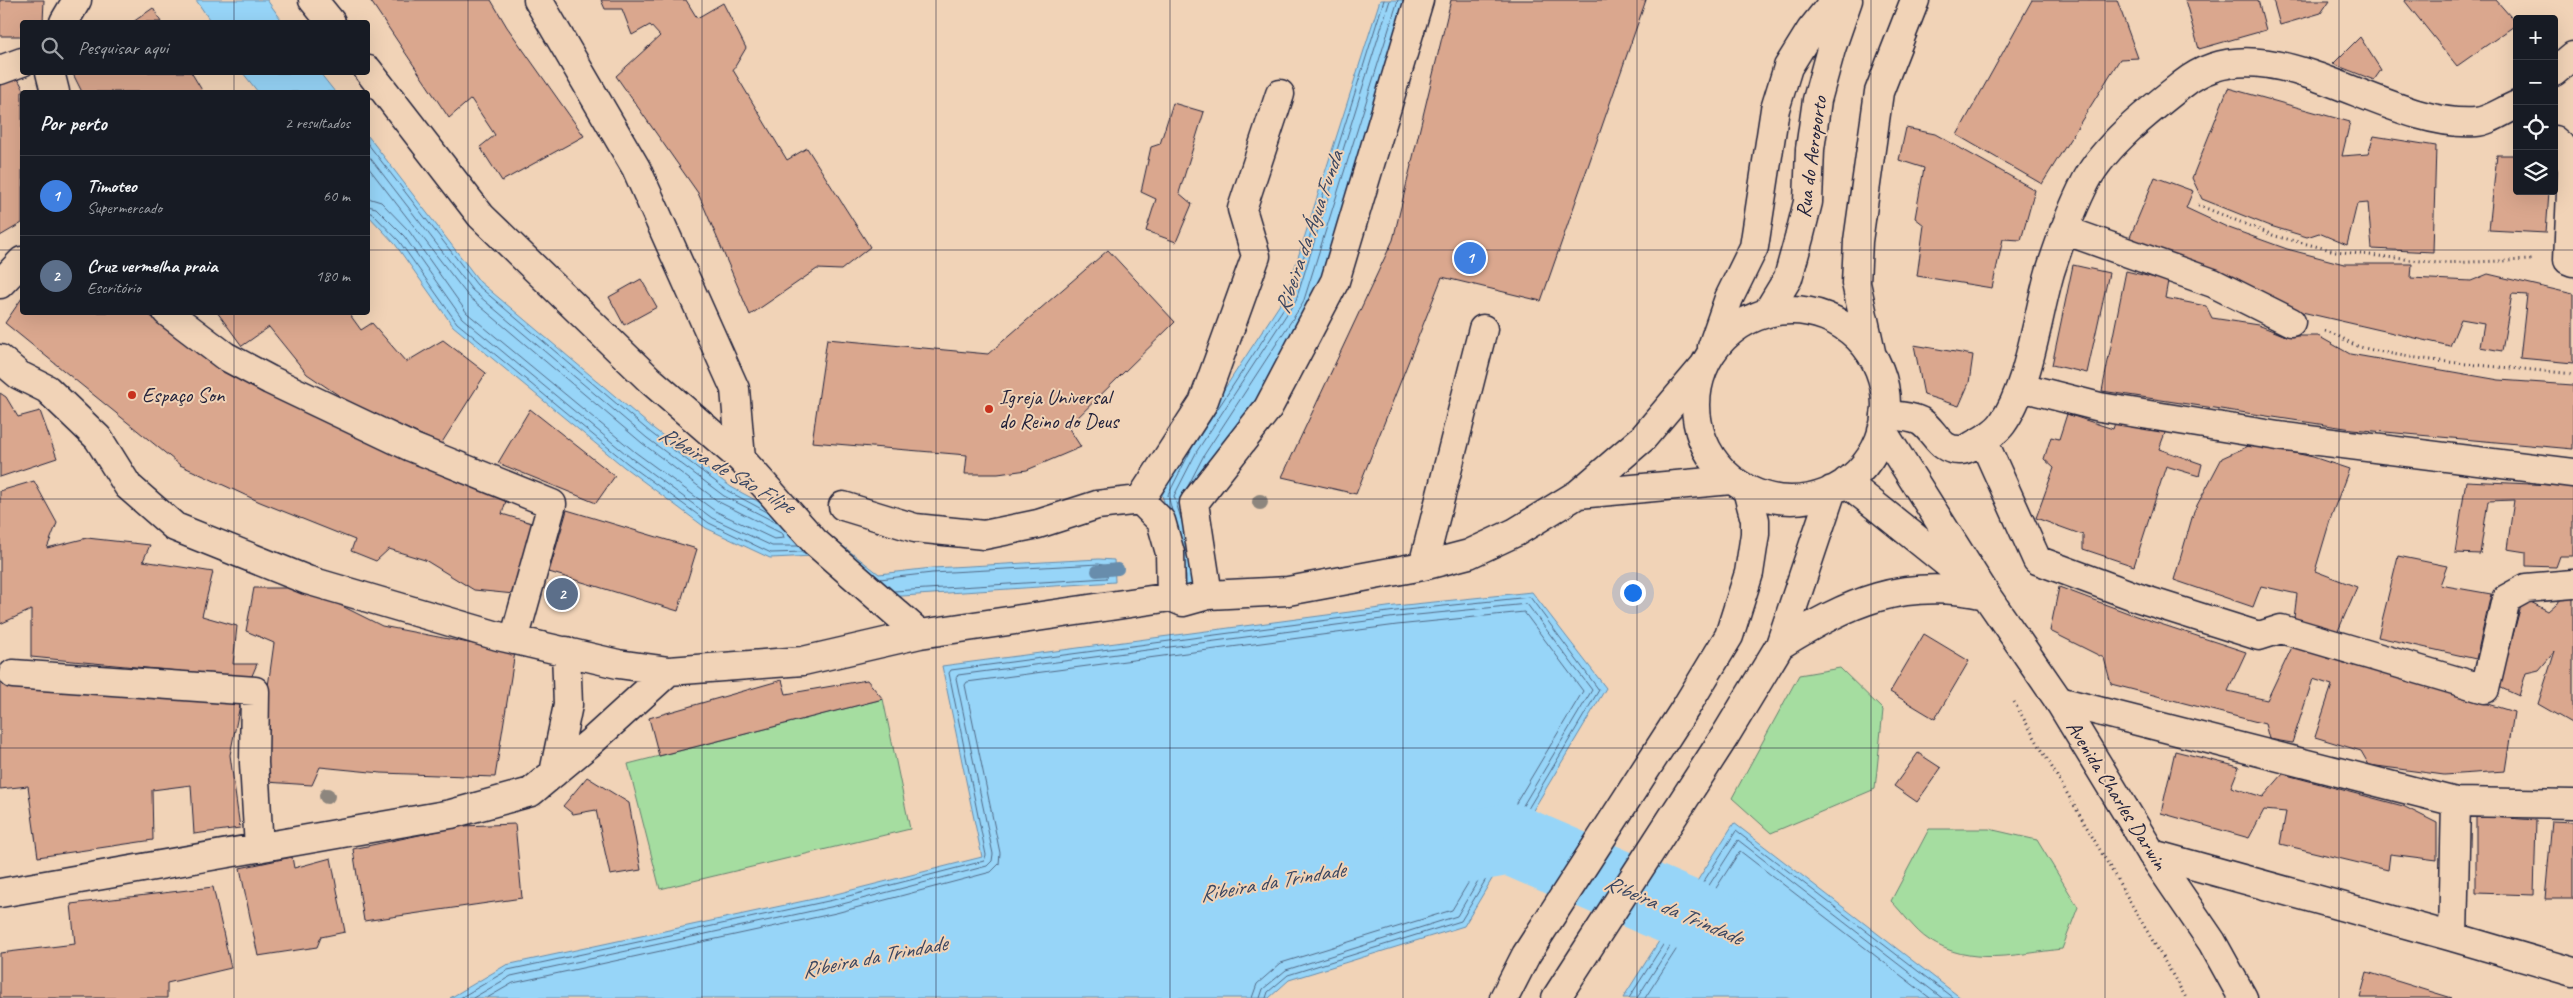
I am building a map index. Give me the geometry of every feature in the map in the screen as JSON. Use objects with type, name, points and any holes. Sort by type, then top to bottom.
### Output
[{"type":"street","points":[[65,20],[77,0]]},
{"type":"street","points":[[313,0],[329,20]]},
{"type":"street","points":[[538,0],[636,168],[735,388],[740,459]]},
{"type":"street","points":[[1188,598],[1194,503],[1268,408],[1335,281],[1419,0]]},
{"type":"street","points":[[1504,998],[1526,956],[1686,707],[1729,636],[1742,598],[1755,534],[1755,520],[1739,485],[1711,457],[1698,428],[1695,398],[1729,298],[1754,246],[1775,109],[1788,67],[1811,30],[1835,0]]},
{"type":"street","name":"Rua do Aeroporto","points":[[1768,312],[1788,278],[1799,238],[1808,202],[1810,149],[1817,100],[1831,49],[1848,0]]},
{"type":"street","points":[[1578,494],[1739,485],[1775,499],[1804,499],[1839,486],[1862,468],[1874,450],[1883,422],[1881,375],[1872,356],[1856,283],[1858,241],[1879,92],[1916,0]]},
{"type":"street","points":[[2558,69],[2573,56]]},
{"type":"street","points":[[1883,422],[1914,418],[1922,423],[1941,446],[1963,450],[1983,440],[2002,425],[2020,387],[2050,273],[2064,230],[2087,180],[2109,148],[2185,82],[2215,65],[2256,62],[2303,72],[2401,108],[2445,120],[2477,122],[2513,107]]},
{"type":"street","points":[[0,70],[20,63]]},
{"type":"street","points":[[370,73],[481,216],[650,380],[740,459],[815,542],[920,634]]},
{"type":"street","points":[[51,75],[54,90]]},
{"type":"street","points":[[843,506],[915,528],[984,535],[1038,524],[1097,506],[1140,500],[1203,403],[1256,256],[1242,209],[1280,94]]},
{"type":"street","points":[[2558,143],[2567,151],[2572,169],[2571,261]]},
{"type":"street","points":[[2064,230],[2213,284],[2291,322]]},
{"type":"street","points":[[0,284],[20,263]]},
{"type":"street","points":[[0,359],[20,375],[47,389],[98,438],[128,486],[175,527],[308,580],[514,640],[618,664],[669,671],[803,661],[920,634],[1188,598],[1288,591],[1423,566],[1469,554],[1508,536],[1578,494],[1643,438],[1734,328],[1768,312],[1792,309],[1816,312],[1838,322],[1858,337],[1872,356]]},
{"type":"street","points":[[171,315],[225,356],[270,380],[411,447],[552,504],[514,640]]},
{"type":"street","points":[[1423,566],[1483,329]]},
{"type":"street","points":[[2020,387],[2100,408],[2278,436],[2573,474]]},
{"type":"street","points":[[1883,422],[1986,595]]},
{"type":"street","points":[[1983,440],[2037,560],[2139,598],[2260,636],[2281,629],[2485,689],[2506,599],[2526,588],[2573,584]]},
{"type":"street","points":[[1839,486],[1986,595]]},
{"type":"street","points":[[1560,992],[1725,736],[1780,645],[1839,486]]},
{"type":"street","points":[[1140,500],[1161,522],[1170,553],[1188,598]]},
{"type":"street","points":[[1780,645],[1818,621],[1884,595],[1930,588],[1955,588],[1986,595]]},
{"type":"street","name":"Avenida Charles Darwin","points":[[1986,595],[2060,701],[2152,854],[2212,942],[2243,998]]},
{"type":"street","points":[[554,774],[568,705],[566,651]]},
{"type":"street","points":[[0,893],[451,814],[531,792],[591,742],[669,671]]},
{"type":"street","points":[[13,674],[255,691],[254,763],[259,848]]},
{"type":"street","points":[[2060,701],[2456,802],[2573,804]]},
{"type":"street","points":[[2453,937],[2456,802]]},
{"type":"street","points":[[2152,854],[2573,972]]},
{"type":"path","points":[[2198,205],[2274,236],[2334,251],[2438,263],[2571,261]]},
{"type":"path","points":[[2291,322],[2337,334],[2357,346],[2482,367],[2573,374]]},
{"type":"path","points":[[2011,698],[2186,998]]},
{"type":"green space","points":[[1840,668],[1883,710],[1875,789],[1771,833],[1732,798],[1799,675]]},
{"type":"green space","points":[[883,699],[910,829],[660,889],[628,764]]},
{"type":"green space","points":[[1929,829],[1989,829],[2037,840],[2078,907],[2062,949],[2011,955],[1977,956],[1961,954],[1945,948],[1929,940],[1919,932],[1891,901]]},
{"type":"water","points":[[196,0],[267,0],[282,20],[210,20]]},
{"type":"water","name":"Ribeira da Água Funda","points":[[1380,0],[1432,0],[1354,260],[1209,501],[1200,527],[1206,608],[1187,611],[1186,576],[1162,495],[1187,446],[1286,295]]},
{"type":"water","points":[[245,75],[322,75],[333,90],[256,90]]},
{"type":"water","points":[[370,139],[480,282],[654,429],[731,487],[774,510],[822,530],[879,574],[932,568],[1099,559],[1114,560],[1115,582],[887,597],[815,556],[770,558],[706,528],[624,467],[453,326],[395,244],[370,217]]},
{"type":"water","points":[[1532,592],[1606,688],[1464,926],[1289,980],[1269,998],[450,998],[506,965],[832,895],[982,857],[942,666],[1395,606]]},
{"type":"water","points":[[1734,823],[1961,998],[1623,998]]},
{"type":"building","points":[[0,0],[44,0],[43,20],[20,20],[20,36],[0,36]]},
{"type":"building","points":[[370,0],[491,0],[507,27],[584,136],[502,181],[480,147],[495,135],[471,99],[449,118]]},
{"type":"building","points":[[601,0],[686,0],[697,18],[723,3],[746,48],[733,70],[787,160],[807,148],[870,247],[841,270],[817,269],[750,315],[698,193],[616,76],[660,36],[650,25],[632,35],[622,9],[605,9]]},
{"type":"building","points":[[1451,0],[1646,0],[1541,301],[1442,277],[1356,494],[1282,477],[1393,240]]},
{"type":"building","points":[[2032,0],[2117,0],[2138,58],[2120,59],[2042,184],[1957,135]]},
{"type":"building","points":[[2185,0],[2258,0],[2266,30],[2199,49]]},
{"type":"building","points":[[2273,0],[2330,0],[2321,13],[2280,25]]},
{"type":"building","points":[[2404,0],[2496,0],[2513,19],[2513,27],[2457,66]]},
{"type":"building","points":[[153,8],[160,20],[136,20]]},
{"type":"building","points":[[2360,37],[2381,70],[2374,80],[2333,64]]},
{"type":"building","points":[[16,75],[24,90],[20,90],[20,224],[0,236],[0,83]]},
{"type":"building","points":[[74,75],[193,75],[202,90],[81,90]]},
{"type":"building","points":[[2228,88],[2350,122],[2342,156],[2368,154],[2374,136],[2436,146],[2433,252],[2372,249],[2368,203],[2357,204],[2347,245],[2319,233],[2307,237],[2267,225],[2202,199],[2192,178]]},
{"type":"building","points":[[1173,103],[1204,112],[1179,193],[1192,204],[1176,242],[1146,231],[1156,199],[1141,192],[1151,147],[1160,144]]},
{"type":"building","points":[[1906,128],[1935,134],[2035,190],[2021,240],[2003,239],[1992,288],[1917,276],[1924,225],[1915,218],[1924,168],[1899,160]]},
{"type":"building","points":[[2497,155],[2513,155],[2513,195],[2549,195],[2546,233],[2489,230]]},
{"type":"building","points":[[2155,177],[2193,191],[2186,208],[2229,228],[2287,249],[2344,264],[2412,264],[2411,278],[2471,281],[2488,274],[2573,294],[2573,363],[2520,358],[2527,295],[2512,294],[2502,351],[2480,347],[2484,323],[2461,319],[2450,346],[2293,310],[2128,242]]},
{"type":"building","name":"Igreja Universal do Reino do Deus","points":[[1108,250],[1175,322],[1068,427],[1081,447],[1027,470],[998,474],[965,474],[967,455],[812,442],[827,339],[988,354]]},
{"type":"building","points":[[2073,265],[2109,273],[2087,373],[2052,365]]},
{"type":"building","points":[[2126,271],[2168,281],[2165,298],[2206,306],[2212,318],[2258,325],[2286,336],[2318,336],[2350,354],[2499,380],[2573,385],[2573,449],[2352,429],[2102,391]]},
{"type":"building","points":[[641,279],[657,307],[624,325],[609,297]]},
{"type":"building","points":[[20,301],[20,315],[149,315],[226,373],[311,414],[508,494],[502,514],[535,524],[514,594],[474,590],[425,560],[389,549],[376,561],[351,551],[355,540],[260,502],[180,465],[5,323]]},
{"type":"building","points":[[219,315],[350,315],[361,330],[372,323],[406,362],[443,340],[486,373],[441,444],[347,401],[307,374],[269,327],[242,346]]},
{"type":"building","points":[[1914,345],[1973,355],[1969,383],[1959,406],[1924,395]]},
{"type":"building","points":[[0,393],[6,397],[18,417],[40,411],[57,458],[0,477]]},
{"type":"building","points":[[530,409],[615,476],[596,503],[498,463]]},
{"type":"building","points":[[2067,414],[2113,429],[2117,417],[2165,433],[2159,449],[2202,464],[2199,476],[2166,466],[2134,566],[2083,549],[2083,535],[2036,518],[2054,468],[2044,459],[2051,437],[2059,439]]},
{"type":"building","points":[[2253,444],[2313,457],[2349,469],[2331,517],[2315,571],[2357,587],[2338,631],[2294,618],[2297,594],[2261,586],[2253,607],[2174,580],[2194,511],[2222,458]]},
{"type":"building","points":[[34,481],[57,523],[47,548],[87,538],[150,545],[143,561],[213,572],[202,616],[237,626],[233,664],[257,664],[251,678],[31,657],[31,610],[0,624],[0,491]]},
{"type":"building","points":[[2466,481],[2573,486],[2573,556],[2560,556],[2556,567],[2526,566],[2526,552],[2507,549],[2514,500],[2488,501],[2480,554],[2455,553]]},
{"type":"building","points":[[567,510],[697,549],[678,611],[549,572]]},
{"type":"building","points":[[2398,556],[2447,566],[2440,585],[2491,594],[2476,659],[2378,637]]},
{"type":"building","points":[[2059,587],[2136,616],[2246,652],[2228,691],[2267,700],[2293,645],[2514,712],[2505,771],[2444,775],[2369,765],[2361,751],[2315,737],[2332,685],[2313,679],[2292,743],[2269,739],[2265,724],[2111,684],[2104,658],[2050,631]]},
{"type":"building","points":[[254,588],[293,588],[328,599],[382,626],[515,652],[495,777],[381,773],[320,767],[312,785],[266,782],[266,701],[274,643],[246,631]]},
{"type":"building","points":[[2573,596],[2573,724],[2538,704],[2555,651],[2539,670],[2526,673],[2519,696],[2499,687],[2523,598],[2548,611],[2564,597]]},
{"type":"building","points":[[1924,634],[1969,661],[1935,719],[1890,692]]},
{"type":"building","points":[[0,679],[241,700],[230,755],[240,828],[194,834],[191,785],[152,790],[153,840],[38,857],[28,786],[0,789]]},
{"type":"building","points":[[782,680],[786,694],[867,680],[883,699],[659,756],[649,718]]},
{"type":"building","points":[[2175,751],[2239,767],[2231,787],[2263,797],[2283,774],[2403,806],[2437,823],[2437,860],[2390,854],[2388,870],[2280,844],[2286,812],[2264,810],[2249,838],[2161,813]]},
{"type":"building","points":[[1918,753],[1941,768],[1917,802],[1894,786]]},
{"type":"building","points":[[587,777],[629,803],[641,870],[610,875],[596,810],[573,814],[563,806]]},
{"type":"building","points":[[2476,816],[2536,820],[2534,895],[2476,893]]},
{"type":"building","points":[[2552,821],[2573,822],[2573,899],[2545,899]]},
{"type":"building","points":[[515,824],[522,898],[364,921],[353,849],[462,826]]},
{"type":"building","points":[[292,857],[294,868],[331,858],[345,932],[321,937],[317,947],[258,956],[240,868]]},
{"type":"building","points":[[213,887],[231,968],[167,983],[167,998],[0,998],[0,953],[75,944],[71,904]]},
{"type":"building","points":[[2367,972],[2452,998],[2360,998]]},
{"type":"waterway","name":"Ribeira de São Filipe","points":[[1097,571],[1118,569]]},
{"type":"waterway","name":"Ribeira da Trindade","points":[[1416,856],[1510,839],[1843,982],[1864,998]]},
{"type":"place","name":"Timoteo","points":[[1470,258]]},
{"type":"place","name":"Espaço Son","points":[[132,395]]},
{"type":"place","name":"Igreja Universal do Reino do Deus","points":[[989,409]]},
{"type":"place","name":"Cruz vermelha praia","points":[[562,594]]}]
